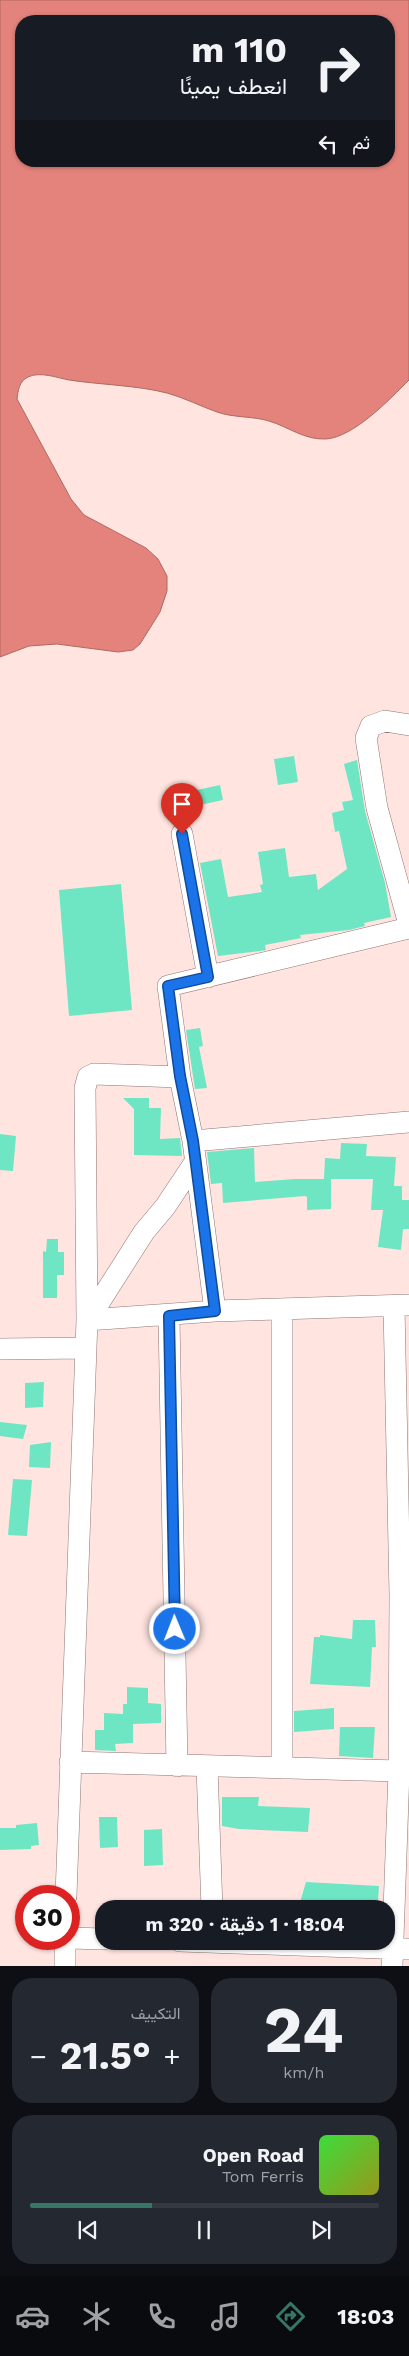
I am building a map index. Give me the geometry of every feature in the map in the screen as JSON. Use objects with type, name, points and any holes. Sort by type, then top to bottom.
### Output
[{"type":"street","points":[[409,725],[385,721],[371,726],[366,738],[377,808],[409,924]]},
{"type":"street","points":[[182,834],[208,977]]},
{"type":"street","points":[[215,1311],[194,1151],[180,1076],[168,986],[409,928]]},
{"type":"street","points":[[66,1885],[87,1320],[86,1088],[88,1077],[94,1074],[180,1076]]},
{"type":"street","points":[[194,1151],[409,1122]]},
{"type":"street","points":[[87,1320],[144,1232],[165,1207],[194,1151]]},
{"type":"street","points":[[87,1320],[169,1316],[215,1311],[402,1305],[405,1595],[399,1771],[398,1954],[336,1950]]},
{"type":"street","points":[[282,1309],[282,1768]]},
{"type":"street","points":[[169,1316],[177,1766]]},
{"type":"street","points":[[0,1350],[85,1348]]},
{"type":"street","points":[[70,1762],[399,1771]]},
{"type":"street","points":[[207,1767],[212,1900]]},
{"type":"street","points":[[80,1938],[95,1939]]},
{"type":"street","points":[[65,1950],[65,1966]]},
{"type":"shaded area","points":[[0,0],[409,0],[409,380],[371,416],[348,432],[337,437],[318,439],[263,419],[223,414],[174,395],[155,390],[69,380],[43,375],[33,375],[25,379],[20,386],[17,399],[71,499],[84,515],[146,548],[158,559],[167,576],[167,591],[160,612],[140,644],[133,650],[118,652],[57,644],[29,646],[0,657]]},
{"type":"building","points":[[294,756],[298,782],[278,785],[274,759]]},
{"type":"building","points":[[357,760],[365,811],[385,883],[391,917],[364,923],[365,926],[349,930],[300,935],[301,938],[265,945],[266,950],[218,956],[200,863],[221,859],[228,897],[262,892],[260,885],[263,884],[258,852],[285,848],[289,877],[316,874],[318,890],[347,869],[339,831],[335,832],[332,813],[344,810],[342,802],[353,800],[344,764]]},
{"type":"building","points":[[220,785],[223,800],[200,805],[197,790]]},
{"type":"building","points":[[121,884],[132,1010],[69,1016],[59,890]]},
{"type":"building","points":[[200,1028],[203,1046],[199,1047],[207,1088],[195,1089],[186,1030]]},
{"type":"building","points":[[123,1098],[149,1098],[149,1108],[161,1108],[160,1139],[180,1138],[182,1156],[134,1155],[134,1109]]},
{"type":"building","points":[[0,1134],[16,1136],[13,1171],[0,1170]]},
{"type":"building","points":[[341,1143],[367,1144],[366,1156],[396,1157],[394,1186],[402,1186],[402,1200],[409,1200],[409,1229],[403,1229],[401,1250],[378,1247],[383,1210],[371,1210],[373,1179],[324,1179],[325,1158],[340,1159]]},
{"type":"building","points":[[254,1148],[255,1182],[331,1179],[331,1209],[307,1210],[307,1197],[305,1196],[223,1203],[222,1183],[211,1184],[207,1152]]},
{"type":"building","points":[[47,1239],[58,1239],[58,1252],[64,1252],[64,1275],[57,1275],[57,1298],[43,1298],[43,1251],[46,1252]]},
{"type":"building","points":[[44,1382],[43,1407],[25,1408],[25,1383]]},
{"type":"building","points":[[0,1422],[27,1425],[23,1439],[0,1436]]},
{"type":"building","points":[[51,1442],[50,1468],[29,1467],[30,1445]]},
{"type":"building","points":[[13,1479],[32,1480],[27,1536],[8,1535]]},
{"type":"building","points":[[353,1620],[375,1620],[376,1647],[372,1647],[370,1687],[310,1684],[314,1637],[320,1637],[320,1635],[352,1639]]},
{"type":"building","points":[[127,1687],[148,1688],[148,1703],[161,1704],[161,1723],[133,1724],[133,1743],[115,1744],[116,1751],[95,1750],[95,1730],[104,1730],[104,1713],[123,1714],[123,1704],[127,1704]]},
{"type":"building","points":[[334,1708],[334,1729],[294,1732],[294,1711]]},
{"type":"building","points":[[340,1727],[375,1727],[373,1758],[339,1756]]},
{"type":"building","points":[[222,1797],[259,1797],[258,1806],[310,1808],[308,1832],[239,1829],[222,1826]]},
{"type":"building","points":[[99,1817],[117,1817],[118,1847],[100,1848]]},
{"type":"building","points":[[37,1823],[39,1845],[31,1846],[31,1849],[0,1850],[0,1828],[16,1828],[16,1825]]},
{"type":"building","points":[[162,1829],[163,1865],[144,1866],[144,1830]]},
{"type":"building","points":[[306,1882],[379,1886],[378,1900],[301,1900]]},
{"type":"route","points":[[175,1629],[169,1316],[215,1311],[193,1141],[180,1076],[168,986],[208,977],[182,834]]}]
